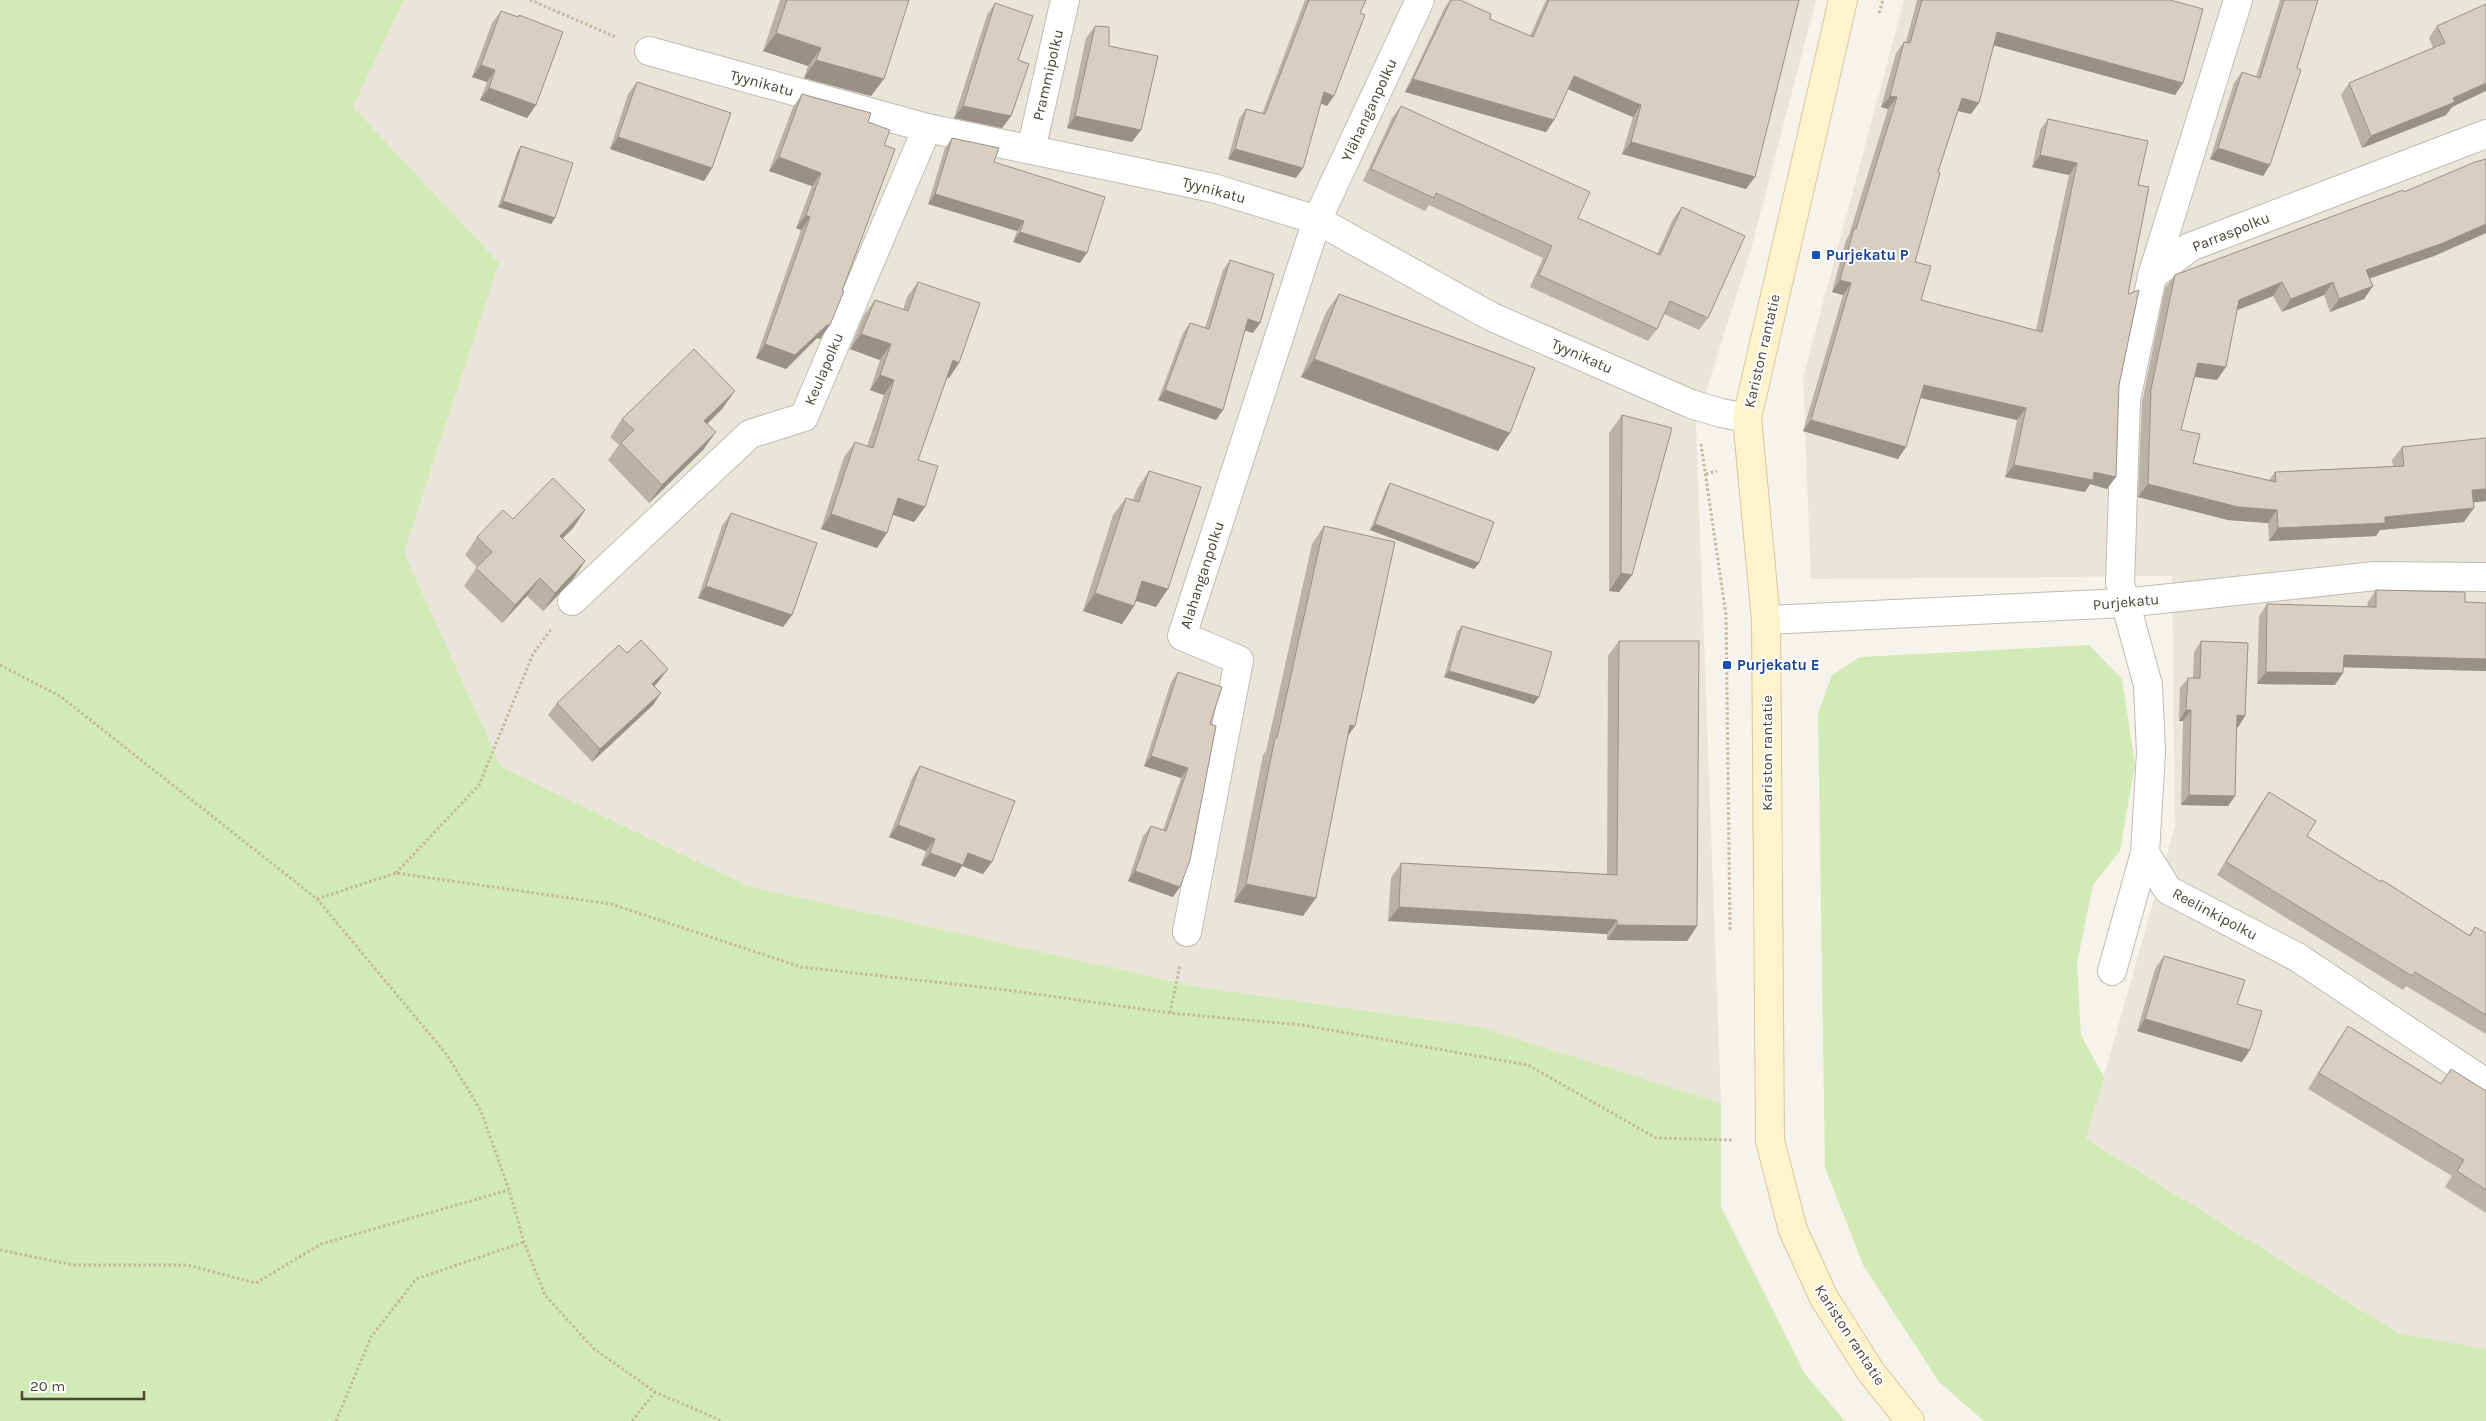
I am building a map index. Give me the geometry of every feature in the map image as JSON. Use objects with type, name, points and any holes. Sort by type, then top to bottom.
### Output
[{"type":"street","name":"Prammipolku","points":[[1031,150],[1065,0]]},
{"type":"street","name":"Ylähanganpolku","points":[[1317,220],[1420,0]]},
{"type":"street","name":"Kariston rantatie","points":[[1844,0],[1747,418],[1766,620],[1770,1142],[1793,1230],[1824,1298],[1871,1372],[1910,1421]]},
{"type":"street","points":[[2112,971],[2145,854],[2151,752],[2148,685],[2139,645],[2124,603],[2120,583],[2126,400],[2152,276],[2238,0]]},
{"type":"street","name":"Tyynikatu","points":[[649,52],[927,128],[1213,188],[1317,220],[1492,316],[1691,404],[1721,414],[1747,418]]},
{"type":"street","name":"Keulapolku","points":[[572,601],[750,434],[804,417],[927,128]]},
{"type":"street","name":"Parraspolku","points":[[2152,276],[2190,247],[2486,134]]},
{"type":"street","name":"Alahanganpolku","points":[[1187,932],[1239,660],[1182,636],[1317,220]]},
{"type":"street","name":"Purjekatu","points":[[1766,620],[2124,603],[2375,576],[2486,577]]},
{"type":"street","name":"Reelinkipolku","points":[[2145,854],[2168,890],[2297,957],[2486,1083]]},
{"type":"path","points":[[530,0],[649,52]]},
{"type":"path","points":[[1878,18],[1883,0]]},
{"type":"path","points":[[396,873],[478,785],[533,654],[572,601]]},
{"type":"path","points":[[0,665],[60,696],[317,899],[447,1055],[481,1111],[509,1190],[524,1242],[545,1295],[593,1348],[655,1392],[722,1421]]},
{"type":"path","points":[[317,899],[396,873],[611,904],[801,967],[1007,990],[1170,1013],[1302,1025],[1528,1065],[1656,1138],[1735,1140]]},
{"type":"path","points":[[1170,1013],[1187,932]]},
{"type":"path","points":[[0,1250],[73,1265],[187,1264],[256,1283],[321,1244],[509,1190]]},
{"type":"path","points":[[336,1421],[371,1336],[416,1279],[524,1242]]},
{"type":"path","points":[[632,1421],[655,1392]]},
{"type":"shaded area","points":[[404,0],[1816,0],[1751,249],[1696,424],[1721,1103],[1480,1027],[1198,987],[748,886],[501,767],[404,552],[499,263],[353,107]]},
{"type":"shaded area","points":[[1904,0],[2486,0],[2486,1349],[2398,1333],[2086,1139],[2175,826],[2172,576],[1811,579],[1803,378]]},
{"type":"green space","points":[[0,0],[404,0],[353,107],[499,263],[404,552],[501,767],[748,886],[1198,987],[1480,1027],[1721,1103],[1721,1207],[1805,1374],[1845,1421],[0,1421]]},
{"type":"green space","points":[[2089,645],[2122,679],[2135,764],[2120,851],[2093,885],[2077,963],[2081,1035],[2104,1077],[2086,1139],[2398,1333],[2486,1349],[2486,1421],[1984,1421],[1939,1382],[1863,1265],[1825,1167],[1818,713],[1832,675],[1860,657]]},
{"type":"building","points":[[787,0],[909,0],[884,79],[816,60],[821,48],[776,33]]},
{"type":"building","points":[[1309,0],[1366,0],[1360,13],[1365,15],[1334,96],[1324,92],[1303,168],[1235,149],[1246,109],[1265,114]]},
{"type":"building","points":[[1451,0],[1460,0],[1491,14],[1490,19],[1533,37],[1549,0],[1799,0],[1755,177],[1631,142],[1641,105],[1574,76],[1554,120],[1413,79]]},
{"type":"building","points":[[1922,0],[2170,0],[2203,9],[2183,83],[1997,32],[1979,103],[1962,98],[1938,172],[1940,173],[1915,262],[1931,266],[1921,300],[2042,332],[2077,163],[2040,155],[2048,119],[2148,141],[2138,185],[2149,187],[2128,294],[2139,290],[2119,385],[2116,477],[2094,472],[2093,480],[2014,465],[2026,408],[1924,385],[1906,447],[1811,420],[1851,283],[1840,280],[1854,228],[1856,229],[1897,97],[1890,96],[1904,42],[1910,43]]},
{"type":"building","points":[[2284,0],[2318,0],[2297,68],[2301,70],[2270,165],[2218,148],[2242,72],[2260,78]]},
{"type":"building","points":[[995,3],[1033,16],[1018,60],[1029,64],[1011,116],[963,106]]},
{"type":"building","points":[[2486,4],[2486,83],[2453,98],[2455,102],[2371,136],[2349,83],[2445,43],[2437,26]]},
{"type":"building","points":[[501,11],[518,17],[519,15],[563,32],[536,105],[489,88],[495,70],[481,65]]},
{"type":"building","points":[[1095,26],[1109,27],[1109,46],[1158,56],[1141,130],[1075,116]]},
{"type":"building","points":[[637,82],[731,113],[712,168],[618,137]]},
{"type":"building","points":[[802,94],[871,113],[868,122],[890,130],[884,145],[895,149],[830,325],[827,325],[795,355],[765,344],[810,217],[806,215],[821,173],[779,157]]},
{"type":"building","points":[[1401,106],[1590,192],[1578,218],[1660,255],[1682,207],[1745,236],[1708,318],[1670,301],[1657,329],[1539,275],[1552,246],[1436,193],[1434,198],[1371,169]]},
{"type":"building","points":[[952,138],[999,148],[994,162],[1105,197],[1087,253],[1020,232],[1024,221],[935,194]]},
{"type":"building","points":[[521,146],[573,163],[555,218],[503,201]]},
{"type":"building","points":[[2486,159],[2486,224],[2443,243],[2366,270],[2373,286],[2339,299],[2333,282],[2291,299],[2282,282],[2239,300],[2226,367],[2198,363],[2181,430],[2200,434],[2193,463],[2276,482],[2275,472],[2404,466],[2402,447],[2486,438],[2486,489],[2472,490],[2474,508],[2385,517],[2385,523],[2278,528],[2277,510],[2238,507],[2148,484],[2151,389],[2175,275],[2403,190],[2404,192]]},
{"type":"building","points":[[1230,260],[1274,274],[1260,323],[1248,319],[1223,410],[1165,390],[1190,323],[1209,329]]},
{"type":"building","points":[[918,282],[980,303],[959,363],[953,360],[918,460],[938,466],[925,507],[898,498],[887,533],[831,514],[855,442],[873,448],[894,380],[880,375],[891,344],[861,334],[875,300],[908,311]]},
{"type":"building","points":[[1339,294],[1535,368],[1510,433],[1314,359]]},
{"type":"building","points":[[694,349],[735,391],[704,421],[716,432],[662,485],[621,443],[634,430],[622,419]]},
{"type":"building","points":[[1622,415],[1672,428],[1632,575],[1621,573]]},
{"type":"building","points":[[1149,471],[1201,487],[1168,589],[1142,581],[1134,606],[1095,593],[1126,498],[1139,502]]},
{"type":"building","points":[[553,478],[585,510],[560,536],[585,561],[555,593],[540,578],[515,605],[476,568],[492,552],[477,537],[503,510],[513,519]]},
{"type":"building","points":[[1390,483],[1494,522],[1479,563],[1375,524]]},
{"type":"building","points":[[731,513],[817,543],[792,615],[706,586]]},
{"type":"building","points":[[1324,526],[1395,542],[1355,726],[1350,725],[1316,898],[1246,884],[1275,737],[1277,738]]},
{"type":"building","points":[[2376,590],[2465,592],[2465,602],[2486,603],[2486,659],[2344,655],[2343,673],[2266,672],[2267,604],[2376,607]]},
{"type":"building","points":[[1462,626],[1552,652],[1539,697],[1449,671]]},
{"type":"building","points":[[641,640],[668,669],[652,684],[661,693],[600,749],[557,703],[619,645],[627,653]]},
{"type":"building","points":[[1619,641],[1699,641],[1697,926],[1617,925],[1617,920],[1399,907],[1401,863],[1617,875]]},
{"type":"building","points":[[2201,641],[2248,643],[2245,716],[2237,715],[2235,796],[2189,795],[2191,710],[2186,710],[2188,678],[2200,678]]},
{"type":"building","points":[[1178,672],[1222,687],[1210,724],[1216,726],[1190,860],[1180,887],[1135,871],[1151,826],[1166,831],[1188,768],[1151,756]]},
{"type":"building","points":[[920,766],[1015,801],[992,862],[968,853],[963,865],[930,853],[935,839],[898,825]]},
{"type":"building","points":[[2269,792],[2316,821],[2307,836],[2381,882],[2382,880],[2470,936],[2475,927],[2486,933],[2486,1015],[2415,972],[2412,976],[2226,862]]},
{"type":"building","points":[[2164,956],[2245,980],[2237,1004],[2262,1011],[2250,1050],[2145,1019]]},
{"type":"building","points":[[2348,1026],[2441,1084],[2451,1069],[2486,1091],[2486,1190],[2457,1171],[2464,1160],[2319,1073]]},
{"type":"place","name":"Purjekatu P","points":[[1816,255]]},
{"type":"place","name":"Purjekatu E","points":[[1727,665]]}]
